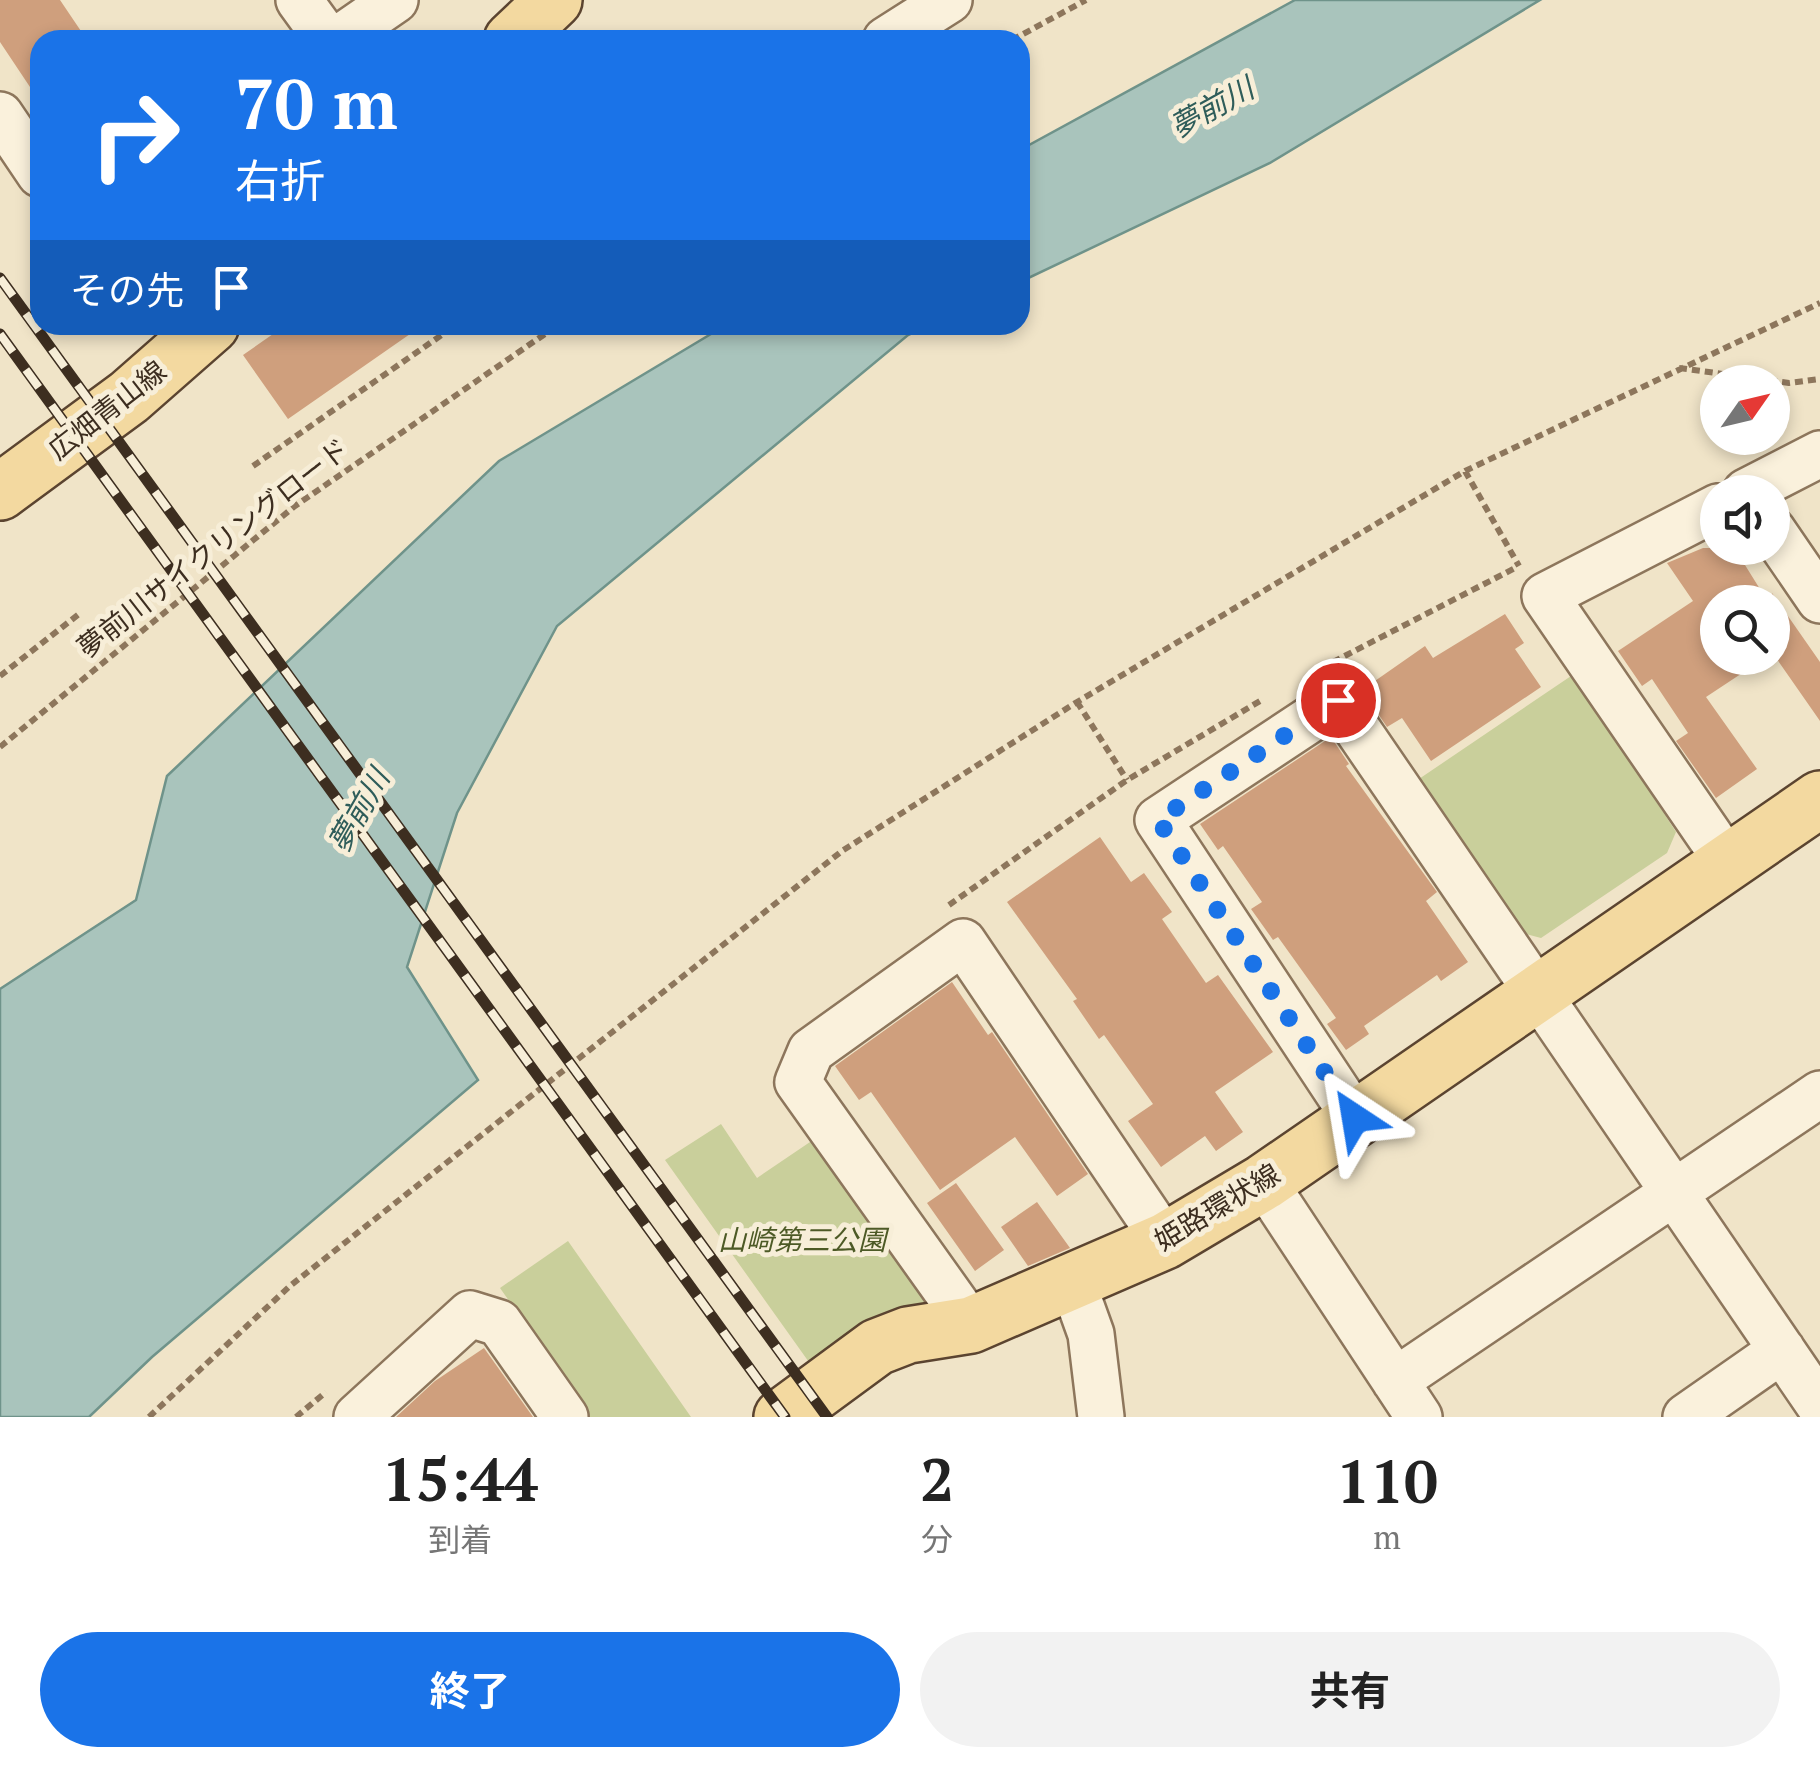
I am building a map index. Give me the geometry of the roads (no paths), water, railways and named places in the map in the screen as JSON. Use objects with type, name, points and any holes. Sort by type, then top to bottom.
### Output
[{"type":"main road","name":"広畑青山線","points":[[0,492],[129,397],[200,335]]},
{"type":"main road","name":"姫路環状線","points":[[782,1417],[877,1348],[908,1335],[971,1325],[1165,1241],[1264,1182],[1820,799]]},
{"type":"street","points":[[299,0],[321,30]]},
{"type":"street","points":[[351,30],[394,0]]},
{"type":"street","points":[[902,30],[949,0]]},
{"type":"street","points":[[0,115],[30,159]]},
{"type":"street","points":[[1780,475],[1820,454]]},
{"type":"street","points":[[1700,516],[1545,596],[1729,864]]},
{"type":"street","points":[[1790,556],[1820,600]]},
{"type":"street","points":[[1355,1118],[1158,820],[1338,700],[1820,1406]]},
{"type":"street","points":[[971,1325],[798,1082],[811,1052],[963,942],[1165,1241]]},
{"type":"street","points":[[1264,1182],[1407,1399],[1675,1192],[1820,1094]]},
{"type":"street","points":[[1072,1281],[1091,1334],[1102,1417]]},
{"type":"street","points":[[358,1417],[470,1314],[498,1323],[565,1417]]},
{"type":"street","points":[[1686,1417],[1782,1350]]},
{"type":"water","name":"夢前川","points":[[1295,0],[1540,0],[1270,163],[1030,277],[1030,145]]},
{"type":"water","name":"夢前川","points":[[709,335],[908,335],[557,626],[457,813],[407,967],[478,1080],[152,1357],[89,1417],[0,1417],[0,989],[136,900],[167,776],[499,461]]},
{"type":"railway","points":[[0,278],[30,319]]},
{"type":"railway","points":[[0,334],[785,1417]]},
{"type":"railway","points":[[41,335],[827,1417]]},
{"type":"park label","name":"山崎第三公園","points":[[802,1240]]}]
